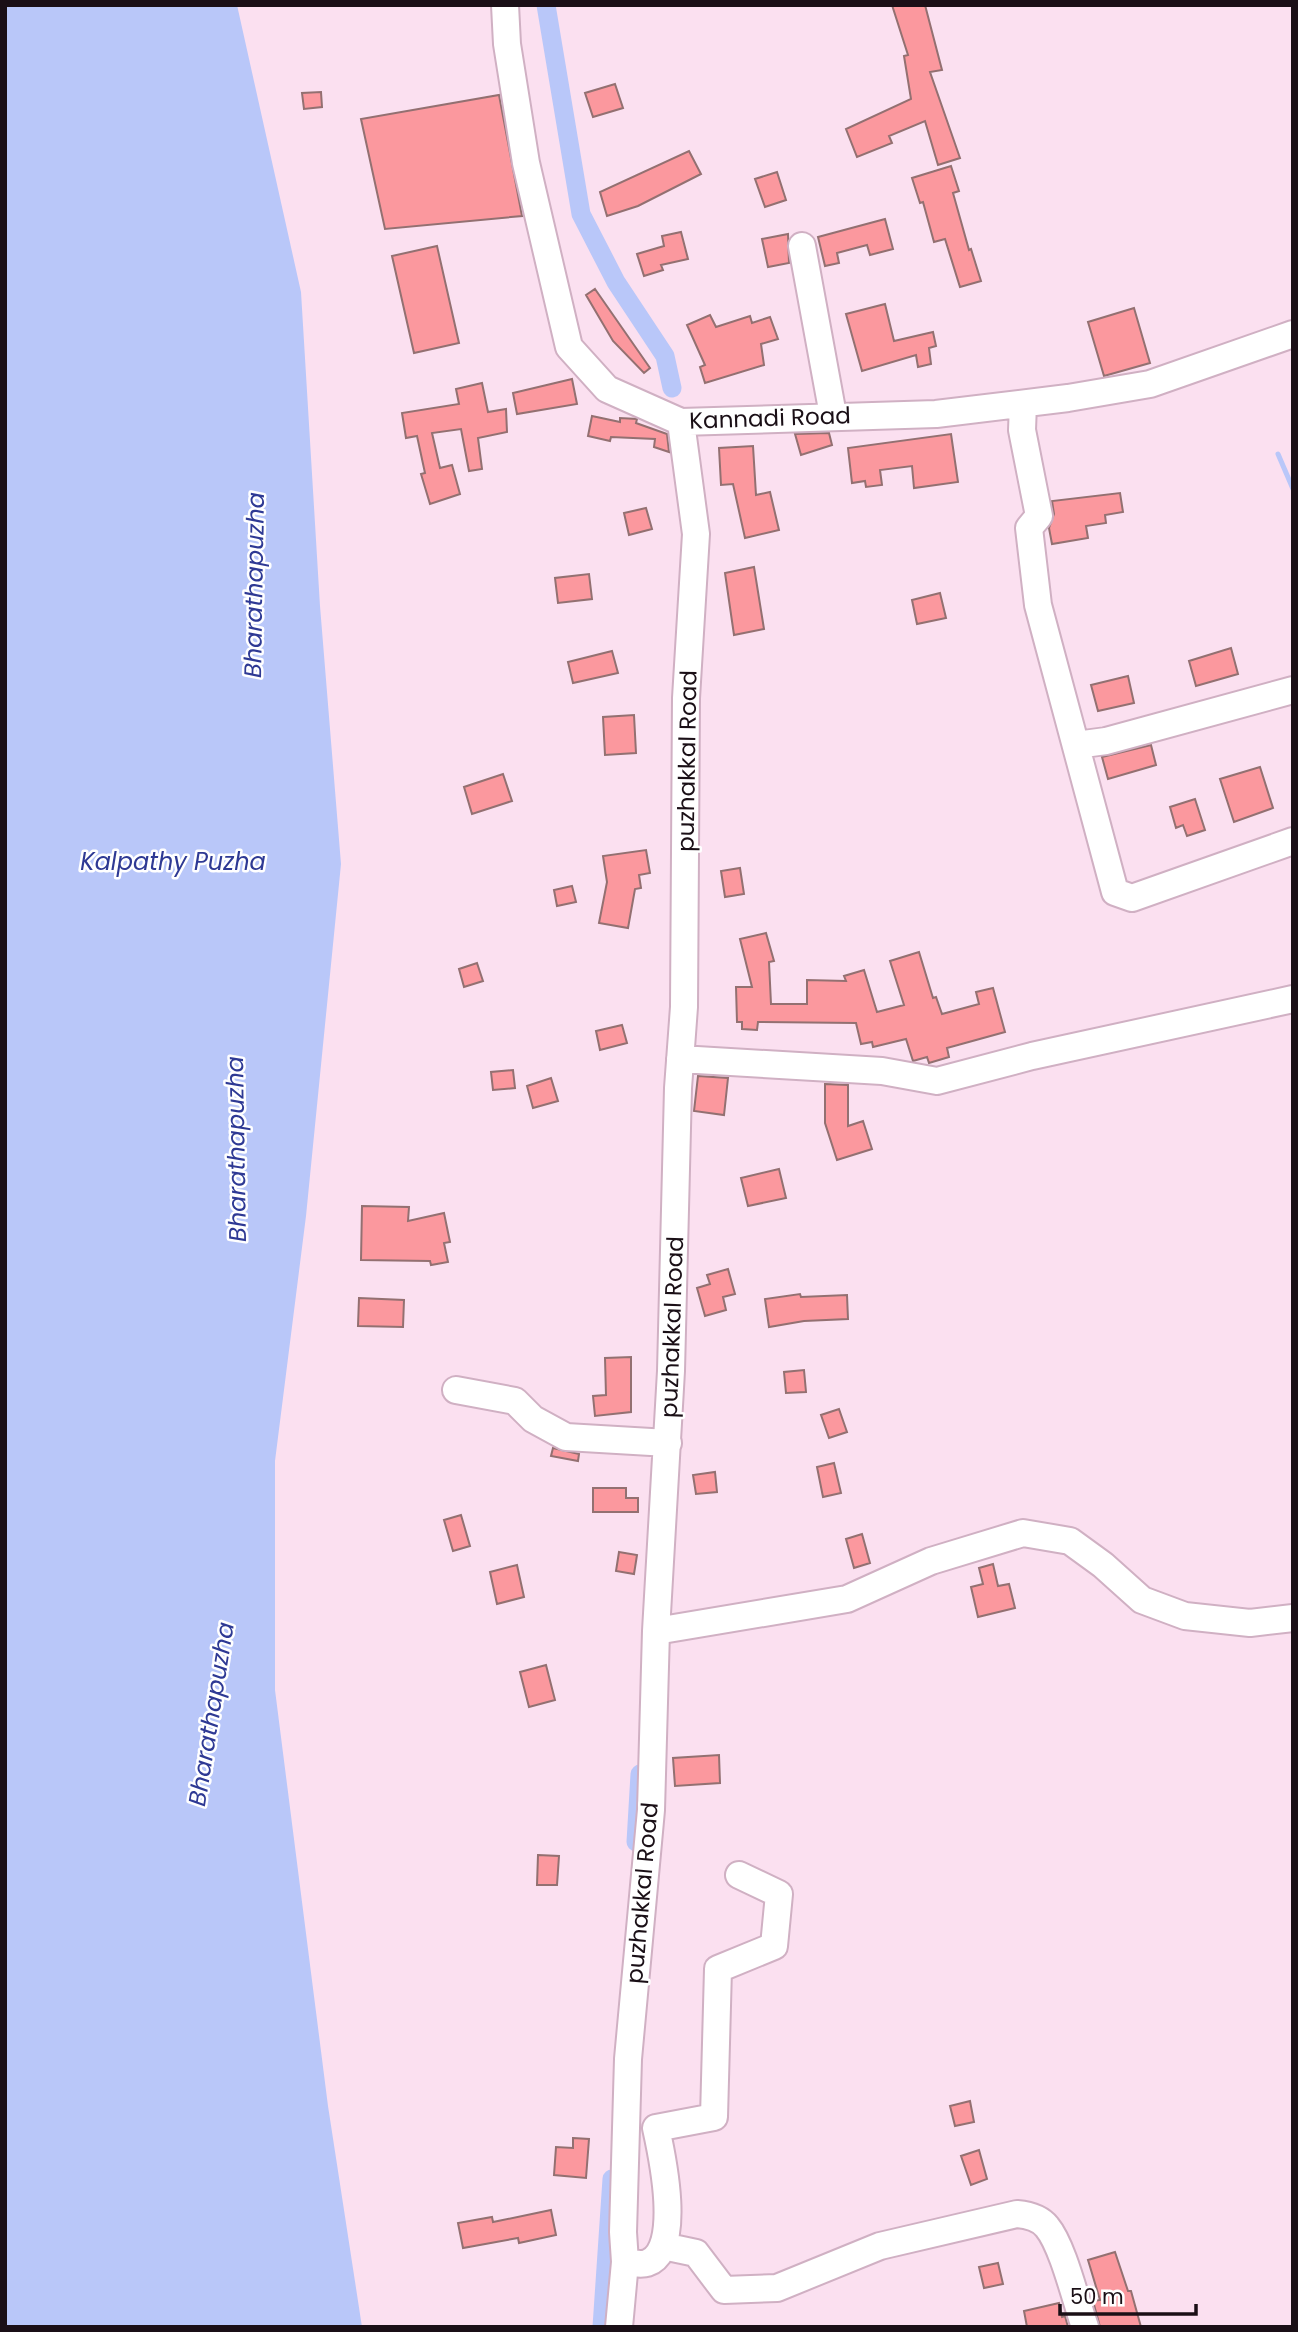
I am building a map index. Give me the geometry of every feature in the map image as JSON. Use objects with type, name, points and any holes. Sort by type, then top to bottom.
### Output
[{"type":"street","name":"Kannadi Road","points":[[505,5],[507,44],[526,163],[569,347],[607,389],[681,422],[833,415],[936,414],[1023,404],[1150,384],[1293,334]]},
{"type":"street","points":[[802,246],[833,415]]},
{"type":"street","points":[[1023,404],[1023,430],[1039,516],[1029,528],[1038,605],[1115,892],[1132,898],[1293,841]]},
{"type":"street","name":"puzhakkal Road","points":[[619,2327],[625,2262],[623,2232],[628,2059],[651,1810],[656,1631],[667,1443],[684,1007],[686,698],[696,534],[681,422]]},
{"type":"street","points":[[1076,745],[1106,741],[1293,690]]},
{"type":"street","points":[[680,1059],[882,1071],[937,1081],[1032,1056],[1293,999]]},
{"type":"street","points":[[456,1390],[515,1401],[533,1419],[566,1437],[667,1443]]},
{"type":"street","points":[[656,1631],[847,1599],[931,1561],[1023,1533],[1070,1541],[1103,1565],[1142,1600],[1185,1616],[1250,1623],[1293,1618]]},
{"type":"street","points":[[625,2262],[646,2263],[659,2255],[663,2246],[668,2188],[656,2128],[714,2118],[719,1969],[774,1946],[779,1894],[739,1875]]},
{"type":"street","points":[[663,2246],[696,2253],[724,2290],[777,2288],[880,2246],[1017,2214],[1032,2216],[1047,2226],[1056,2244],[1085,2327]]},
{"type":"water","name":"Kalpathy Puzha","points":[[5,5],[237,5],[301,292],[320,606],[341,864],[306,1216],[275,1461],[275,1690],[328,2106],[362,2327],[5,2327]]},
{"type":"building","points":[[892,5],[925,5],[942,70],[930,72],[960,158],[938,165],[925,121],[889,136],[892,143],[857,157],[846,129],[911,99],[904,56],[908,55]]},
{"type":"building","points":[[615,84],[623,108],[593,117],[585,93]]},
{"type":"building","points":[[321,92],[322,107],[304,109],[302,93]]},
{"type":"building","points":[[499,95],[522,216],[385,229],[361,119]]},
{"type":"building","points":[[689,151],[701,174],[638,206],[607,216],[600,192]]},
{"type":"building","points":[[951,166],[959,191],[953,193],[981,281],[960,287],[945,239],[934,242],[923,202],[920,203],[912,178]]},
{"type":"building","points":[[777,172],[786,200],[765,207],[755,179]]},
{"type":"building","points":[[885,219],[893,249],[870,255],[867,245],[837,253],[839,263],[825,266],[818,237]]},
{"type":"building","points":[[681,232],[688,259],[661,265],[663,270],[644,276],[637,254],[664,246],[662,236]]},
{"type":"building","points":[[788,234],[789,263],[768,267],[762,239]]},
{"type":"building","points":[[437,246],[459,343],[414,353],[392,256]]},
{"type":"building","points":[[595,289],[650,368],[644,373],[613,341],[586,295]]},
{"type":"building","points":[[885,304],[894,341],[933,332],[936,346],[929,348],[931,364],[918,367],[916,355],[862,371],[846,314]]},
{"type":"building","points":[[1134,308],[1150,363],[1104,376],[1088,322]]},
{"type":"building","points":[[710,315],[716,327],[750,316],[752,323],[770,317],[778,339],[761,344],[764,365],[705,383],[700,367],[705,365],[687,325]]},
{"type":"building","points":[[572,379],[577,404],[517,414],[513,393]]},
{"type":"building","points":[[482,383],[488,412],[506,409],[507,432],[478,438],[482,469],[469,471],[461,429],[432,433],[440,468],[452,465],[460,494],[430,504],[421,474],[425,473],[417,436],[406,438],[402,413],[459,404],[456,389]]},
{"type":"building","points":[[592,416],[620,422],[620,418],[637,419],[636,423],[667,434],[669,452],[654,447],[655,439],[611,437],[610,441],[588,436]]},
{"type":"building","points":[[829,433],[832,445],[801,455],[795,434]]},
{"type":"building","points":[[951,434],[958,482],[914,488],[912,466],[880,470],[882,485],[866,487],[865,481],[852,483],[848,448]]},
{"type":"building","points":[[753,446],[756,495],[770,492],[779,530],[745,538],[733,484],[721,485],[719,448]]},
{"type":"building","points":[[1120,493],[1123,512],[1105,515],[1106,523],[1086,526],[1088,538],[1052,544],[1049,528],[1054,514],[1052,501]]},
{"type":"building","points":[[646,508],[652,529],[629,535],[624,513]]},
{"type":"building","points":[[754,567],[764,629],[734,635],[725,573]]},
{"type":"building","points":[[589,574],[592,599],[558,603],[555,578]]},
{"type":"building","points":[[940,593],[946,618],[917,624],[912,600]]},
{"type":"building","points":[[1231,648],[1238,674],[1196,686],[1189,661]]},
{"type":"building","points":[[612,651],[618,673],[573,683],[568,662]]},
{"type":"building","points":[[1128,676],[1134,703],[1098,711],[1091,685]]},
{"type":"building","points":[[634,715],[636,753],[605,755],[603,717]]},
{"type":"building","points":[[1151,745],[1156,765],[1108,779],[1102,757]]},
{"type":"building","points":[[1260,767],[1273,808],[1234,822],[1220,779]]},
{"type":"building","points":[[503,774],[512,801],[472,814],[464,787]]},
{"type":"building","points":[[1195,799],[1205,830],[1187,836],[1183,825],[1176,828],[1170,807]]},
{"type":"building","points":[[646,850],[650,873],[639,875],[641,888],[635,889],[628,928],[599,923],[607,882],[603,856]]},
{"type":"building","points":[[740,868],[744,894],[725,897],[721,871]]},
{"type":"building","points":[[572,886],[576,902],[557,906],[554,890]]},
{"type":"building","points":[[766,933],[774,961],[769,962],[771,1004],[807,1004],[807,980],[846,981],[844,976],[864,970],[877,1012],[904,1005],[890,961],[919,952],[933,998],[936,997],[942,1014],[979,1004],[976,992],[993,988],[1005,1032],[947,1048],[949,1057],[929,1063],[927,1057],[913,1061],[906,1039],[873,1047],[872,1042],[861,1044],[856,1023],[758,1022],[757,1030],[742,1029],[742,1022],[737,1022],[736,987],[752,987],[740,939]]},
{"type":"building","points":[[477,963],[483,981],[464,987],[459,969]]},
{"type":"building","points":[[622,1025],[627,1043],[600,1050],[596,1031]]},
{"type":"building","points":[[513,1070],[515,1088],[493,1090],[491,1072]]},
{"type":"building","points":[[698,1076],[728,1078],[724,1115],[694,1111]]},
{"type":"building","points":[[551,1078],[558,1101],[533,1108],[527,1086]]},
{"type":"building","points":[[825,1084],[848,1085],[848,1126],[863,1121],[872,1149],[837,1160],[825,1123]]},
{"type":"building","points":[[779,1169],[786,1198],[748,1206],[741,1178]]},
{"type":"building","points":[[362,1206],[409,1207],[408,1221],[444,1213],[450,1242],[444,1243],[448,1262],[431,1265],[430,1261],[361,1260]]},
{"type":"building","points":[[728,1269],[735,1294],[723,1297],[726,1310],[705,1316],[697,1288],[710,1284],[707,1275]]},
{"type":"building","points":[[800,1294],[801,1297],[847,1295],[848,1319],[804,1321],[769,1327],[765,1299]]},
{"type":"building","points":[[359,1298],[404,1300],[403,1327],[358,1326]]},
{"type":"building","points":[[631,1357],[631,1412],[595,1416],[593,1396],[606,1395],[605,1358]]},
{"type":"building","points":[[804,1370],[806,1392],[786,1393],[784,1372]]},
{"type":"building","points":[[839,1409],[847,1432],[829,1438],[821,1415]]},
{"type":"building","points":[[553,1448],[579,1454],[578,1461],[551,1456]]},
{"type":"building","points":[[834,1463],[841,1493],[823,1497],[817,1467]]},
{"type":"building","points":[[715,1472],[717,1492],[696,1494],[693,1475]]},
{"type":"building","points":[[593,1488],[626,1488],[626,1498],[638,1498],[638,1512],[593,1512]]},
{"type":"building","points":[[461,1515],[470,1546],[453,1551],[444,1520]]},
{"type":"building","points":[[862,1534],[870,1563],[854,1568],[846,1539]]},
{"type":"building","points":[[619,1552],[637,1555],[634,1574],[616,1571]]},
{"type":"building","points":[[993,1564],[998,1586],[1009,1584],[1015,1608],[978,1617],[971,1587],[983,1584],[979,1568]]},
{"type":"building","points":[[517,1565],[524,1597],[497,1604],[490,1572]]},
{"type":"building","points":[[546,1665],[555,1700],[529,1707],[520,1672]]},
{"type":"building","points":[[719,1755],[720,1783],[675,1786],[673,1758]]},
{"type":"building","points":[[538,1855],[559,1856],[557,1885],[537,1885]]},
{"type":"building","points":[[970,2101],[974,2122],[955,2126],[950,2106]]},
{"type":"building","points":[[573,2138],[589,2139],[586,2178],[554,2175],[556,2147],[573,2148]]},
{"type":"building","points":[[979,2150],[987,2179],[971,2185],[961,2156]]},
{"type":"building","points":[[551,2210],[556,2235],[519,2243],[518,2238],[463,2248],[458,2223],[492,2217],[493,2222]]},
{"type":"building","points":[[1115,2252],[1128,2291],[1131,2291],[1141,2327],[1100,2327],[1093,2301],[1100,2300],[1088,2260]]},
{"type":"building","points":[[998,2263],[1003,2284],[984,2288],[979,2267]]},
{"type":"building","points":[[1059,2303],[1062,2317],[1065,2316],[1068,2327],[1027,2327],[1024,2311]]},
{"type":"waterway","points":[[546,5],[581,214],[616,282],[665,356],[672,388]]},
{"type":"waterway","points":[[1278,454],[1293,489]]},
{"type":"waterway","points":[[636,1842],[640,1774]]},
{"type":"waterway","points":[[602,2327],[612,2179]]},
{"type":"water label","name":"Bharathapuzha","points":[[254,585]]},
{"type":"water label","name":"Bharathapuzha","points":[[236,1149]]},
{"type":"water label","name":"Bharathapuzha","points":[[211,1714]]}]
